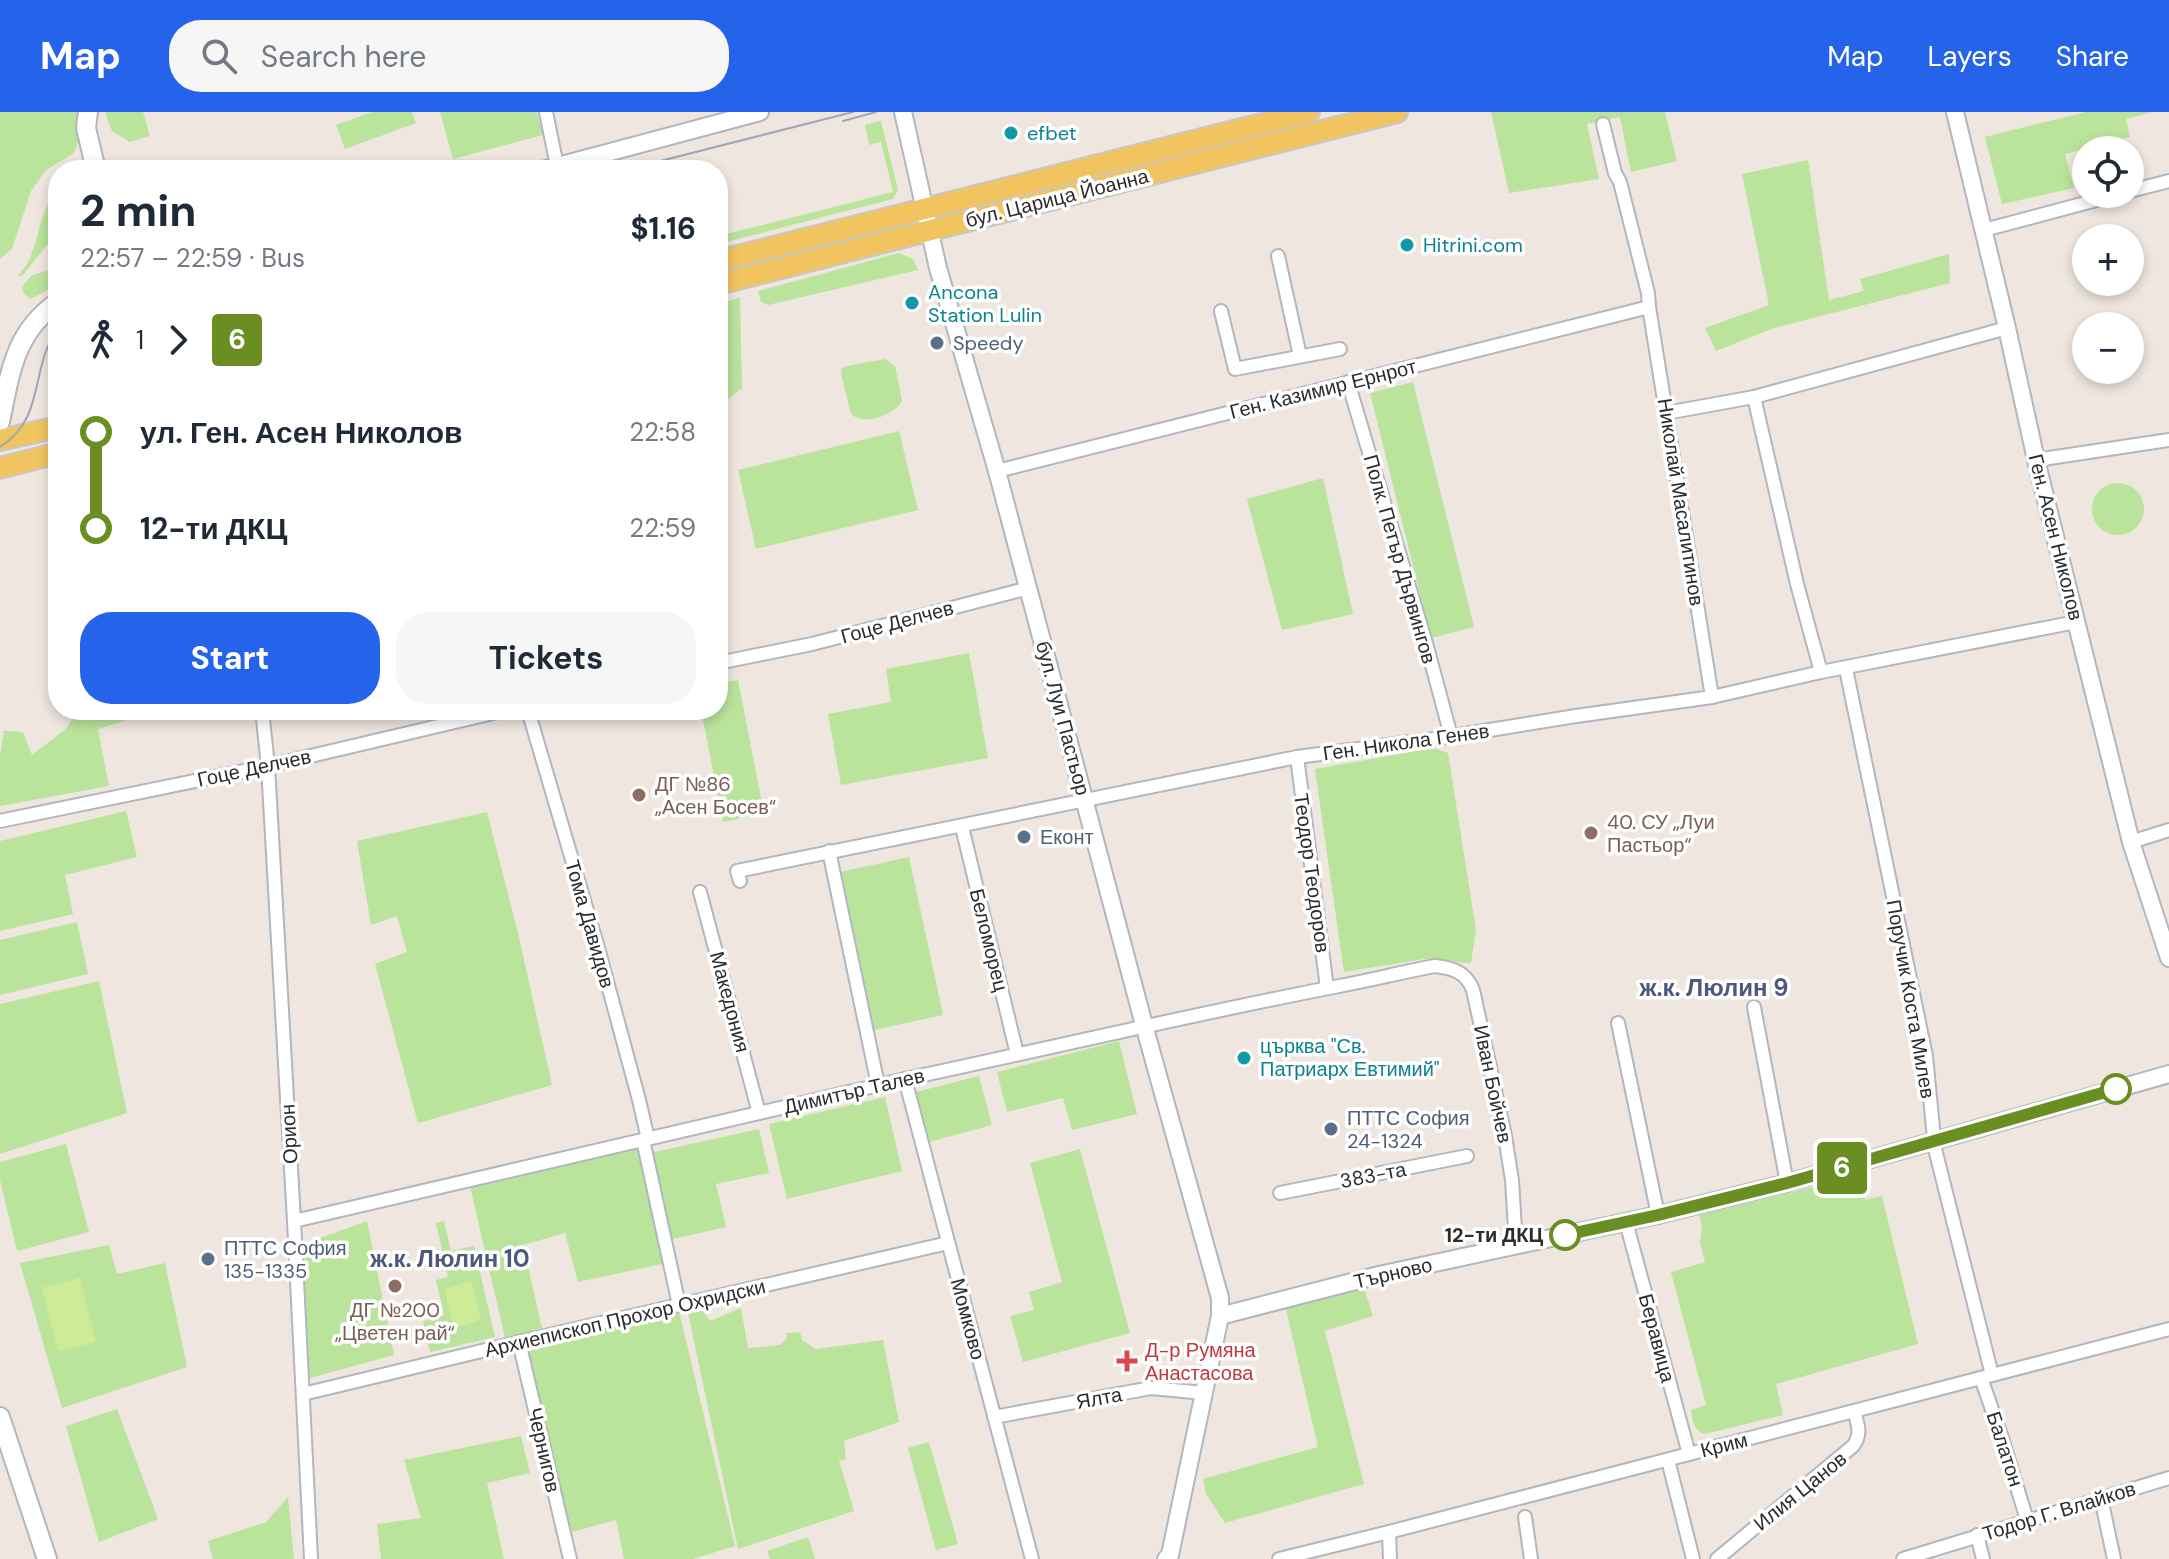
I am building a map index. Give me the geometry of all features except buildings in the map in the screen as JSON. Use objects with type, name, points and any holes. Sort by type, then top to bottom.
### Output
[{"type":"main road","points":[[88,112],[86,128],[94,160]]},
{"type":"main road","name":"бул. Царица Йоанна","points":[[728,258],[1309,112]]},
{"type":"main road","name":"бул. Царица Йоанна","points":[[728,281],[1397,112]]},
{"type":"main road","points":[[0,422],[11,368],[23,337],[48,310]]},
{"type":"main road","points":[[0,440],[48,429]]},
{"type":"main road","points":[[0,468],[48,456]]},
{"type":"main road","points":[[0,1417],[47,1559]]},
{"type":"street","points":[[546,112],[549,160]]},
{"type":"street","points":[[580,160],[760,112]]},
{"type":"street","name":"бул. Луи Пастьор","points":[[903,112],[938,268],[997,471],[1220,1298],[1220,1316],[1169,1558]]},
{"type":"street","name":"Ген. Асен Николов","points":[[1955,112],[2036,460],[2131,842],[2169,958]]},
{"type":"street","name":"Николай Масалитинов","points":[[1603,124],[1648,293],[1712,697]]},
{"type":"street","points":[[2144,187],[2169,181]]},
{"type":"street","points":[[1984,230],[2072,207]]},
{"type":"street","points":[[1278,256],[1300,356]]},
{"type":"street","name":"Ген. Казимир Ернрот","points":[[997,471],[1649,307]]},
{"type":"street","points":[[1221,311],[1235,369],[1340,349]]},
{"type":"street","points":[[1666,413],[1754,397],[2007,328]]},
{"type":"street","name":"Полк. Петър Дървингов","points":[[1348,382],[1451,736]]},
{"type":"street","points":[[1754,397],[1797,584],[1821,672]]},
{"type":"street","points":[[2036,460],[2169,440]]},
{"type":"street","name":"Гоце Делчев","points":[[728,661],[812,644],[1029,588]]},
{"type":"street","name":"Ген. Никола Генев","points":[[738,876],[829,851],[962,827],[1297,757],[1712,697],[1821,672],[2076,622]]},
{"type":"street","name":"Поручик Коста Милев","points":[[1846,669],[1926,1056],[1934,1140],[1987,1377]]},
{"type":"street","name":"Орион","points":[[263,720],[311,1559]]},
{"type":"street","name":"Гоце Делчев","points":[[0,821],[268,766],[464,720]]},
{"type":"street","name":"Тома Давидов","points":[[531,720],[639,1100],[679,1305]]},
{"type":"street","name":"Теодор Теодоров","points":[[1297,757],[1327,988]]},
{"type":"street","name":"Беломорец","points":[[962,827],[1017,1054]]},
{"type":"street","points":[[2131,842],[2169,830]]},
{"type":"street","points":[[829,851],[878,1085]]},
{"type":"street","name":"Македония","points":[[700,892],[759,1113]]},
{"type":"street","name":"Иван Бойчев","points":[[1416,970],[1435,966],[1457,970],[1470,981],[1505,1136],[1512,1180],[1516,1246]]},
{"type":"street","name":"Димитър Талев","points":[[294,1221],[1144,1025],[1416,970]]},
{"type":"street","points":[[1754,1007],[1787,1183]]},
{"type":"street","points":[[1618,1023],[1658,1215]]},
{"type":"street","name":"Търново","points":[[1220,1316],[1379,1275],[1658,1215],[1787,1183],[2169,1074]]},
{"type":"street","name":"Момково","points":[[905,1079],[1032,1559]]},
{"type":"street","name":"383-та","points":[[1280,1193],[1467,1156]]},
{"type":"street","name":"Беравица","points":[[1626,1222],[1689,1454]]},
{"type":"street","name":"Архиепископ Прохор Охридски","points":[[303,1394],[948,1243]]},
{"type":"street","name":"Крим","points":[[1279,1559],[2169,1329]]},
{"type":"street","name":"Чернигов","points":[[519,1342],[570,1559]]},
{"type":"street","name":"Балатон","points":[[1987,1377],[2027,1520]]},
{"type":"street","name":"Ялта","points":[[994,1417],[1151,1388],[1204,1393]]},
{"type":"street","name":"Илия Цанов","points":[[1717,1559],[1849,1451],[1860,1429],[1854,1411]]},
{"type":"street","points":[[1668,1460],[1693,1557],[1706,1559]]},
{"type":"street","name":"Тодор Г. Влайков","points":[[1903,1559],[2169,1478]]},
{"type":"street","points":[[2101,1498],[2114,1559]]},
{"type":"street","points":[[1525,1517],[1531,1559]]},
{"type":"street","points":[[1389,1532],[1390,1559]]},
{"type":"street","points":[[1977,1535],[1983,1559]]},
{"type":"green space","points":[[0,112],[79,112],[78,142],[74,153],[62,160],[48,160],[48,169],[31,191],[12,249],[0,259]]},
{"type":"green space","points":[[105,112],[143,112],[150,136],[130,142],[112,131]]},
{"type":"green space","points":[[372,112],[412,112],[416,123],[345,149],[336,125]]},
{"type":"green space","points":[[440,112],[537,112],[543,135],[453,159]]},
{"type":"green space","points":[[1491,112],[1665,112],[1677,161],[1631,172],[1620,117],[1587,124],[1599,179],[1509,193]]},
{"type":"green space","points":[[2086,112],[2153,112],[2126,119],[2130,136],[2072,136],[2072,152],[2065,154],[2072,188],[2002,204],[1985,137]]},
{"type":"green space","points":[[881,121],[898,190],[893,199],[728,241],[728,233],[893,192],[881,142],[869,145],[865,125]]},
{"type":"green space","points":[[1808,160],[1829,300],[1864,291],[1860,279],[1949,254],[1950,283],[1774,328],[1716,351],[1705,328],[1769,305],[1742,174]]},
{"type":"green space","points":[[48,204],[48,244],[23,275],[17,276],[31,257]]},
{"type":"green space","points":[[899,253],[913,259],[918,270],[768,305],[761,302],[758,291]]},
{"type":"green space","points":[[48,271],[48,290],[31,299],[24,294],[22,287],[32,275]]},
{"type":"green space","points":[[740,297],[742,388],[728,399],[728,301]]},
{"type":"green space","points":[[885,359],[895,366],[902,401],[878,418],[857,418],[851,414],[841,369]]},
{"type":"green space","points":[[1413,382],[1474,627],[1431,638],[1370,393]]},
{"type":"green space","points":[[899,431],[918,510],[756,549],[738,470]]},
{"type":"green space","points":[[1323,478],[1353,614],[1282,630],[1247,499]]},
{"type":"green space","points":[[2118,483],[2136,491],[2144,509],[2136,527],[2118,535],[2100,527],[2092,509],[2100,491]]},
{"type":"green space","points":[[969,653],[988,758],[841,785],[828,714],[891,702],[886,669]]},
{"type":"green space","points":[[738,680],[764,813],[723,822],[703,720],[728,720],[728,682]]},
{"type":"green space","points":[[72,720],[124,720],[98,729],[109,786],[0,806],[0,756],[4,731],[23,732],[32,755],[67,728]]},
{"type":"green space","points":[[1433,748],[1448,753],[1476,930],[1471,963],[1424,959],[1344,972],[1315,769]]},
{"type":"green space","points":[[126,811],[137,857],[65,875],[73,914],[0,931],[0,841]]},
{"type":"green space","points":[[487,812],[552,1085],[418,1123],[375,964],[407,952],[397,916],[371,925],[357,841]]},
{"type":"green space","points":[[909,857],[943,1015],[874,1030],[840,872]]},
{"type":"green space","points":[[77,922],[88,974],[0,995],[0,940]]},
{"type":"green space","points":[[99,981],[127,1113],[0,1154],[0,1004]]},
{"type":"green space","points":[[1119,1041],[1137,1114],[1072,1130],[1063,1098],[1007,1112],[997,1072]]},
{"type":"green space","points":[[979,1076],[992,1125],[929,1142],[916,1092]]},
{"type":"green space","points":[[885,1097],[902,1171],[787,1199],[769,1124]]},
{"type":"green space","points":[[759,1129],[769,1173],[716,1184],[726,1227],[669,1240],[650,1153]]},
{"type":"green space","points":[[66,1144],[89,1232],[17,1251],[0,1180],[0,1162]]},
{"type":"green space","points":[[640,1145],[667,1263],[578,1282],[565,1233],[523,1245],[542,1328],[505,1338],[470,1186]]},
{"type":"green space","points":[[1080,1149],[1130,1333],[1023,1362],[1010,1316],[1034,1310],[1029,1292],[1062,1282],[1030,1163]]},
{"type":"green space","points":[[1859,1176],[1865,1200],[1882,1196],[1918,1344],[1776,1384],[1783,1415],[1705,1434],[1701,1432],[1694,1425],[1691,1410],[1706,1405],[1671,1272],[1705,1262],[1700,1242],[1702,1227],[1699,1215]]},
{"type":"green space","points":[[367,1221],[394,1355],[310,1378],[301,1245]]},
{"type":"green space","points":[[444,1221],[451,1251],[474,1246],[495,1337],[430,1352],[423,1321],[444,1315],[436,1280],[448,1277],[436,1223]]},
{"type":"green space","points":[[109,1245],[117,1274],[165,1263],[187,1367],[62,1408],[20,1263]]},
{"type":"green space","points":[[80,1278],[96,1342],[58,1351],[42,1288]]},
{"type":"green space","points":[[471,1281],[481,1320],[454,1328],[444,1289]]},
{"type":"green space","points":[[1364,1288],[1373,1316],[1325,1331],[1364,1484],[1225,1523],[1206,1494],[1203,1479],[1318,1447],[1286,1309]]},
{"type":"green space","points":[[741,1308],[748,1348],[780,1345],[787,1338],[787,1333],[800,1332],[802,1340],[816,1349],[883,1340],[899,1422],[844,1441],[846,1459],[839,1461],[854,1511],[738,1549],[688,1313],[704,1311],[710,1321]]},
{"type":"green space","points":[[679,1311],[735,1546],[693,1559],[624,1559],[616,1520],[572,1532],[524,1348]]},
{"type":"green space","points":[[117,1409],[158,1519],[99,1542],[66,1426]]},
{"type":"green space","points":[[521,1436],[530,1473],[487,1483],[504,1559],[381,1559],[377,1524],[421,1518],[404,1460]]},
{"type":"green space","points":[[929,1442],[958,1544],[936,1550],[908,1448]]},
{"type":"green space","points":[[288,1497],[294,1559],[213,1559],[208,1541],[266,1522]]},
{"type":"green space","points":[[808,1537],[815,1559],[770,1559],[767,1551]]},
{"type":"tram line","points":[[664,160],[853,112]]},
{"type":"tram line","points":[[843,121],[876,112]]},
{"type":"tram line","points":[[0,447],[15,435],[25,421],[48,346]]},
{"type":"bus line","name":"6","points":[[1565,1235],[1856,1165],[2116,1089]]},
{"type":"place","name":"efbet","points":[[1011,133]]},
{"type":"place","name":"Hitrini.com","points":[[1407,245]]},
{"type":"place","name":"Ancona Station Lulin","points":[[912,303]]},
{"type":"place","name":"Speedy","points":[[937,343]]},
{"type":"place","name":"ДГ №86 „Асен Босев“","points":[[639,795]]},
{"type":"place","name":"40. СУ „Луи Пастьор“","points":[[1591,833]]},
{"type":"place","name":"Еконт","points":[[1024,837]]},
{"type":"place","name":"църква \"Св. Патриарх Евтимий\"","points":[[1244,1058]]},
{"type":"place","name":"ПТТС София 24-1324","points":[[1331,1129]]},
{"type":"place","name":"12-ти ДКЦ","points":[[1565,1235]]},
{"type":"place","name":"ПТТС София 135-1335","points":[[208,1259]]},
{"type":"place","name":"ДГ №200 „Цветен рай“","points":[[395,1286]]},
{"type":"place","name":"Д-р Румяна Анастасова","points":[[1127,1361]]},
{"type":"district","name":"ж.к. Люлин 9","points":[[1714,988]]},
{"type":"district","name":"ж.к. Люлин 10","points":[[450,1259]]}]
